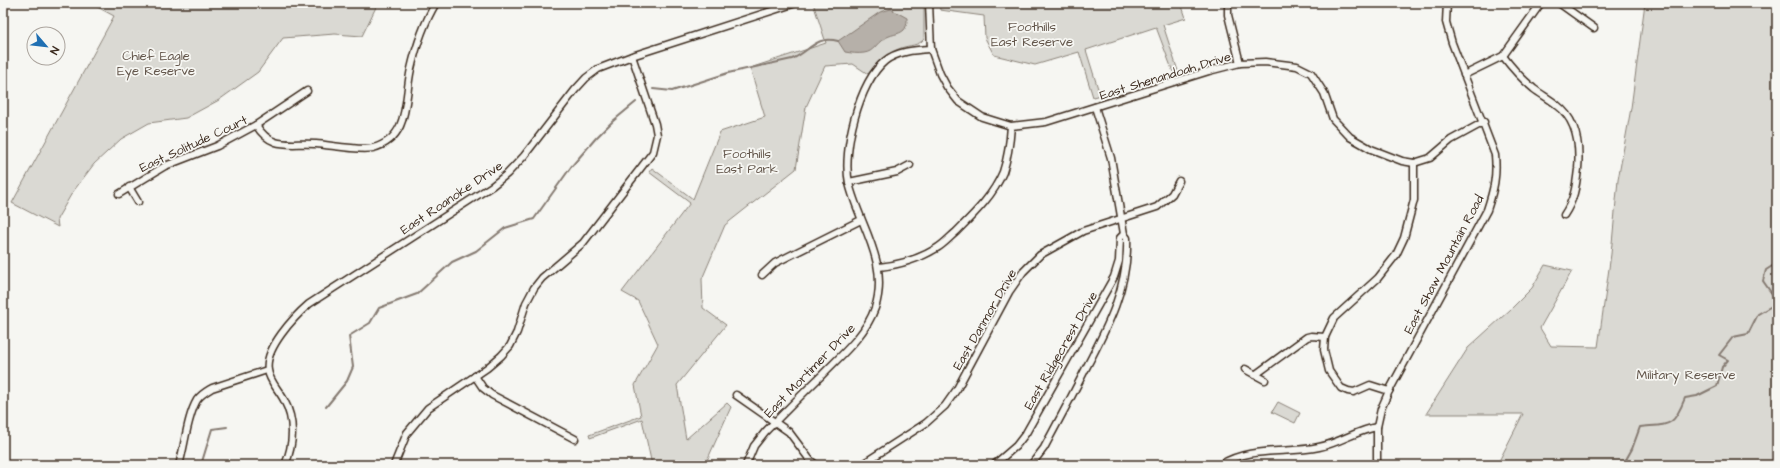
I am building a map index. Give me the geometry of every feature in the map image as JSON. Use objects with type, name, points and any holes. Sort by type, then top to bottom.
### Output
[{"type":"street","points":[[256,125],[267,139],[286,145],[312,143],[367,148],[382,145],[392,138],[400,128],[404,116],[411,69],[418,44],[436,3]]},
{"type":"street","name":"East Roanoke Drive","points":[[267,370],[275,345],[291,321],[309,304],[492,186],[507,174],[524,156],[575,90],[586,78],[598,69],[632,56],[796,3]]},
{"type":"street","name":"East Shenandoah Drive","points":[[929,3],[931,49],[940,74],[947,87],[958,101],[982,117],[1011,126],[1046,122],[1209,71],[1240,64],[1264,62],[1286,64],[1297,66],[1311,73],[1324,93],[1333,119],[1350,137],[1371,149],[1402,161],[1414,163]]},
{"type":"street","points":[[1228,3],[1228,15],[1240,64]]},
{"type":"street","name":"East Shaw Mountain Road","points":[[1377,465],[1377,427],[1381,409],[1389,391],[1487,210],[1492,195],[1497,170],[1496,155],[1452,43],[1446,22],[1447,3]]},
{"type":"street","points":[[1464,75],[1502,56],[1541,3]]},
{"type":"street","points":[[1559,3],[1594,28]]},
{"type":"street","name":"East Mortimer Drive","points":[[746,465],[754,446],[774,422],[851,346],[866,327],[875,307],[879,286],[879,267],[866,229],[861,220],[849,182],[848,153],[851,134],[856,112],[865,90],[873,75],[884,62],[897,54],[931,49]]},
{"type":"street","points":[[394,465],[407,433],[428,408],[440,398],[475,376],[501,356],[510,346],[517,332],[526,303],[534,288],[542,278],[583,243],[653,152],[656,130],[632,56]]},
{"type":"street","points":[[1502,56],[1512,69],[1566,113],[1577,134],[1579,160],[1574,196],[1572,204],[1564,215]]},
{"type":"street","name":"East Solitude Court","points":[[119,194],[169,163],[217,146],[256,125],[307,91]]},
{"type":"street","name":"East Ridgecrest Drive","points":[[1031,465],[1044,448],[1107,328],[1122,288],[1126,265],[1127,238],[1124,234],[1111,158],[1095,107]]},
{"type":"street","points":[[1389,391],[1370,385],[1354,392],[1342,388],[1329,371],[1326,362],[1324,350],[1325,337],[1334,318],[1378,278],[1396,255],[1404,238],[1414,200],[1414,163],[1430,158],[1451,140],[1484,122]]},
{"type":"street","points":[[879,267],[893,266],[915,259],[938,248],[975,214],[991,194],[1002,174],[1006,161],[1011,126]]},
{"type":"street","points":[[849,182],[897,172],[910,165]]},
{"type":"street","name":"East Danmor Drive","points":[[861,465],[926,423],[945,406],[957,389],[1009,292],[1023,272],[1040,255],[1083,231],[1157,207],[1172,194],[1179,181]]},
{"type":"street","name":"East Solitude Court","points":[[129,187],[138,202]]},
{"type":"street","points":[[762,275],[775,263],[861,220]]},
{"type":"street","name":"East Ridgecrest Drive","points":[[994,465],[1016,446],[1026,432],[1114,277],[1118,261],[1120,238],[1124,234]]},
{"type":"street","points":[[1255,374],[1307,337],[1325,337]]},
{"type":"street","points":[[1245,369],[1265,380]]},
{"type":"street","points":[[179,465],[192,416],[198,400],[204,392],[267,370],[290,413],[292,438],[290,453],[285,465]]},
{"type":"street","points":[[475,376],[483,388],[492,395],[575,439]]},
{"type":"street","points":[[736,395],[789,432],[816,465]]},
{"type":"street","points":[[1220,465],[1244,454],[1319,447],[1355,435],[1363,429],[1377,427]]},
{"type":"green space","name":"Chief Eagle Eye Reserve","points":[[90,3],[378,3],[362,36],[335,34],[283,38],[258,72],[219,100],[186,118],[149,123],[121,139],[94,164],[72,193],[57,219],[58,227],[12,203],[114,16]]},
{"type":"green space","name":"Foothills East Park","points":[[813,3],[924,3],[924,39],[917,44],[891,52],[868,74],[853,64],[825,66],[806,107],[796,169],[725,225],[702,279],[703,308],[726,325],[677,385],[686,439],[727,403],[731,407],[705,465],[652,465],[642,419],[590,438],[589,435],[641,416],[635,385],[658,344],[638,301],[622,292],[690,203],[649,172],[652,168],[693,199],[720,132],[765,117],[750,68],[826,43]]},
{"type":"green space","name":"Foothills East Reserve","points":[[939,3],[974,7],[976,3],[1181,3],[1186,18],[1163,25],[1178,71],[1173,72],[1156,27],[1086,50],[1100,95],[1093,97],[1079,52],[1035,65],[994,55],[985,38],[984,16],[940,10]]},
{"type":"green space","name":"Military Reserve","points":[[1645,3],[1777,3],[1777,465],[1497,465],[1523,414],[1426,414],[1468,348],[1532,288],[1545,265],[1572,271],[1540,328],[1551,346],[1598,347],[1611,254],[1618,180],[1631,108]]},
{"type":"green space","points":[[1278,402],[1300,413],[1295,423],[1272,412]]},
{"type":"shaded area","points":[[891,9],[907,18],[904,30],[900,33],[886,37],[873,49],[867,52],[845,52],[838,41],[880,12]]},
{"type":"waterway","points":[[653,89],[672,91],[728,73],[792,59],[824,40],[838,41]]},
{"type":"waterway","points":[[326,407],[347,381],[353,367],[349,336],[370,323],[379,308],[417,294],[452,262],[476,251],[505,228],[534,219],[571,167],[596,138],[613,121],[636,102]]},
{"type":"waterway","points":[[1777,263],[1766,270],[1763,281],[1777,301]]},
{"type":"waterway","points":[[1623,465],[1632,449],[1640,427],[1669,423],[1677,415],[1685,398],[1697,396],[1717,386],[1722,367],[1728,360],[1719,355],[1733,337],[1748,334],[1758,314],[1777,303]]},
{"type":"waterway","points":[[201,465],[212,429],[227,427]]}]
